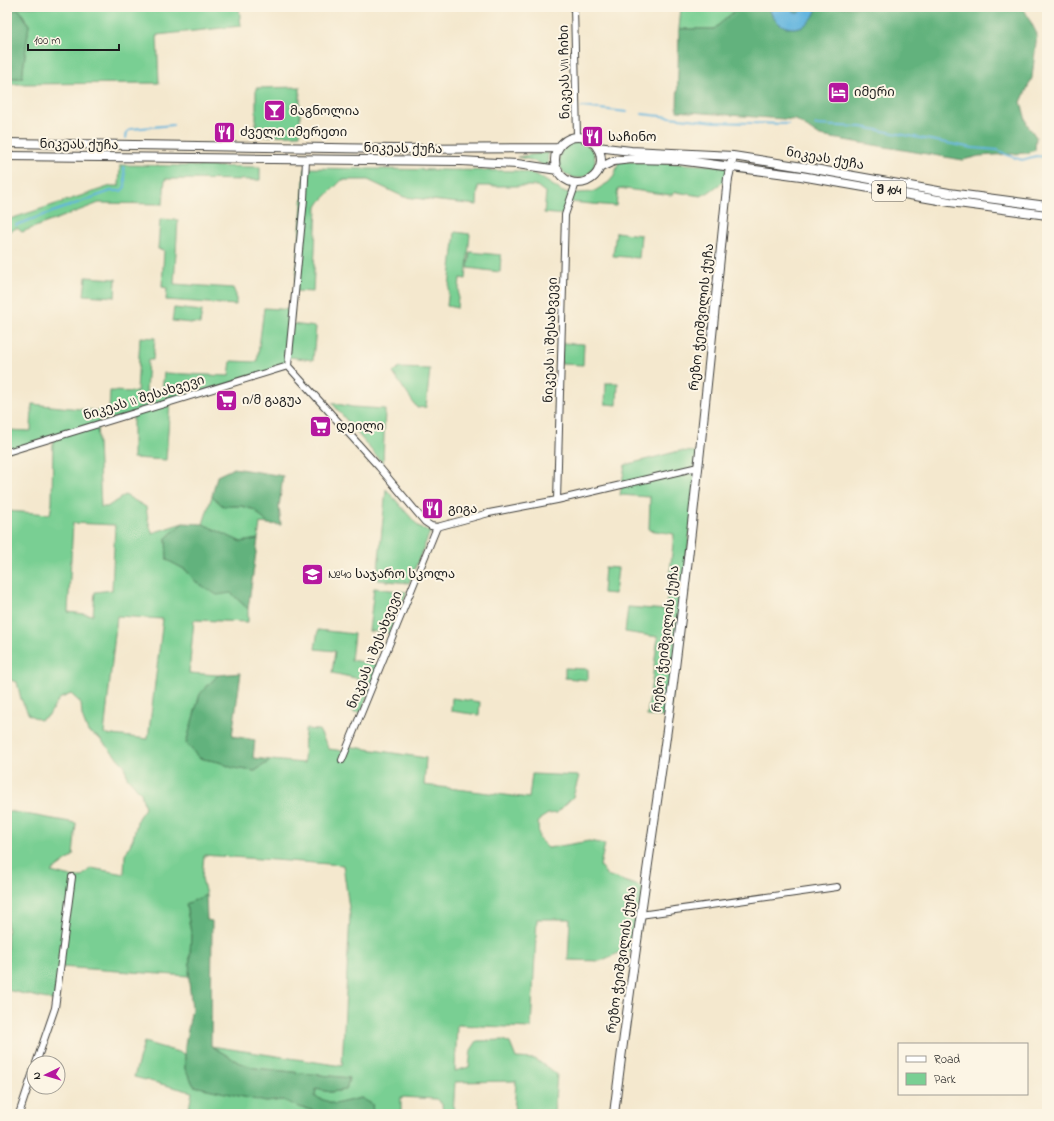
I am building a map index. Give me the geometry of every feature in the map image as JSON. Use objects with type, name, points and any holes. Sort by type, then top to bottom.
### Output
[{"type":"main road","name":"ნიკეას ქუჩა","points":[[578,136],[592,142],[597,147],[631,151],[733,156],[949,193],[1047,206]]},
{"type":"main road","points":[[576,183],[563,177],[555,164],[555,156],[558,148],[563,142],[578,136]]},
{"type":"main road","name":"ნიკეას ქუჩა","points":[[7,143],[394,149],[558,148]]},
{"type":"main road","points":[[597,147],[601,161],[599,168]]},
{"type":"main road","name":"ნიკეას ქუჩა","points":[[7,156],[460,162],[517,164],[558,170]]},
{"type":"main road","name":"რეზო ჭეიშვილის ქუჩა","points":[[614,1114],[640,915],[670,710],[698,468],[730,166],[733,156]]},
{"type":"main road","name":"ნიკეას ქუჩა","points":[[576,183],[584,182],[590,179],[596,174],[599,168],[614,162],[632,159],[663,159],[730,166],[801,176],[950,202],[1047,215]]},
{"type":"street","name":"ნიკეას VII ჩიხი","points":[[574,7],[578,136]]},
{"type":"street","points":[[306,160],[304,199],[288,366],[425,522],[431,526],[437,527],[489,513],[557,500],[698,468]]},
{"type":"street","name":"ნიკეას II შესახვევი","points":[[557,500],[565,215],[576,183]]},
{"type":"street","name":"ნიკეას II შესახვევი","points":[[7,452],[288,366]]},
{"type":"street","name":"ნიკეას II შესახვევი","points":[[342,760],[437,527]]},
{"type":"street","points":[[39,1055],[55,1008],[72,877]]},
{"type":"street","points":[[640,915],[837,887]]},
{"type":"street","points":[[19,1114],[26,1093]]},
{"type":"green space","points":[[7,7],[239,7],[241,26],[157,35],[159,83],[7,84],[7,78],[22,78],[29,25],[19,9],[7,13]]},
{"type":"green space","points":[[681,7],[739,7],[714,29],[679,29]]},
{"type":"green space","points":[[739,7],[1023,7],[1037,34],[1032,78],[1021,102],[1027,124],[1036,137],[1035,150],[1028,153],[979,156],[963,160],[820,136],[796,120],[677,111],[679,29],[714,29]]},
{"type":"green space","points":[[19,9],[29,25],[22,78],[7,78],[7,13]]},
{"type":"green space","points":[[300,87],[300,135],[256,136],[256,88]]},
{"type":"green space","points":[[577,142],[590,147],[595,160],[590,173],[577,178],[564,173],[559,160],[564,147]]},
{"type":"green space","points":[[549,152],[548,167],[531,160],[517,157]]},
{"type":"green space","points":[[618,161],[730,166],[728,178],[701,196],[676,192],[671,195],[618,188],[616,206],[569,202],[565,215],[544,213],[546,193],[537,186],[478,186],[477,205],[404,197],[368,180],[342,180],[317,207],[313,292],[295,291],[305,168],[519,171],[537,175],[563,192],[577,193],[593,192],[609,182],[614,176]]},
{"type":"green space","points":[[120,165],[260,167],[260,180],[165,179],[163,204],[99,203],[22,232],[17,228],[7,232],[7,220],[111,186],[119,186]]},
{"type":"green space","points":[[160,219],[178,220],[174,284],[233,288],[236,295],[236,305],[166,300],[167,288],[162,287],[164,250],[158,249]]},
{"type":"green space","points":[[455,232],[470,234],[466,279],[460,278],[457,308],[447,306]]},
{"type":"green space","points":[[616,232],[641,235],[639,258],[613,256]]},
{"type":"green space","points":[[470,252],[501,255],[500,272],[468,268]]},
{"type":"green space","points":[[86,277],[116,279],[115,297],[84,295]]},
{"type":"green space","points":[[174,308],[202,311],[200,324],[172,321]]},
{"type":"green space","points":[[264,308],[294,310],[292,324],[316,327],[313,360],[289,357],[288,366],[170,402],[166,460],[133,458],[133,413],[97,423],[101,507],[107,507],[125,495],[146,507],[152,533],[183,523],[166,538],[167,560],[186,570],[196,582],[231,593],[248,609],[248,622],[194,620],[189,673],[218,675],[200,694],[186,743],[199,758],[219,762],[233,768],[255,771],[271,760],[304,763],[305,729],[319,730],[329,749],[345,751],[347,746],[426,758],[424,785],[529,798],[532,774],[579,776],[573,797],[557,813],[548,814],[540,819],[538,824],[539,839],[548,848],[589,841],[605,844],[600,866],[607,875],[644,888],[636,952],[623,951],[600,961],[568,960],[570,919],[537,919],[531,1028],[457,1025],[455,1071],[469,1067],[471,1050],[477,1041],[503,1040],[510,1043],[516,1058],[535,1059],[557,1074],[554,1114],[514,1114],[516,1081],[455,1082],[453,1114],[443,1114],[442,1104],[436,1099],[401,1097],[401,1114],[373,1114],[372,1104],[361,1098],[335,1104],[315,1097],[316,1089],[330,1092],[346,1090],[349,1078],[255,1068],[238,1062],[211,1046],[342,1066],[350,915],[343,865],[204,855],[202,878],[206,895],[186,904],[191,933],[189,976],[61,967],[56,1001],[7,990],[8,811],[76,823],[73,856],[51,872],[72,877],[81,877],[91,868],[124,874],[125,855],[133,839],[138,818],[145,808],[141,793],[127,777],[125,766],[98,737],[88,732],[82,716],[81,703],[71,694],[59,699],[49,715],[40,720],[29,715],[21,699],[17,682],[7,679],[7,511],[50,514],[52,503],[53,437],[7,452],[7,430],[31,431],[32,404],[109,412],[110,391],[137,392],[140,337],[155,338],[153,360],[148,360],[146,392],[162,391],[164,373],[229,376],[231,361],[257,362]],"holes":[[[73,523],[115,525],[112,590],[95,592],[93,615],[68,612]],[[117,616],[163,619],[148,739],[104,734]]]},
{"type":"green space","points":[[562,343],[584,344],[583,365],[561,364]]},
{"type":"green space","points":[[398,368],[430,369],[426,407],[417,408],[393,373]]},
{"type":"green space","points":[[606,383],[618,383],[617,405],[605,404]]},
{"type":"green space","points":[[332,403],[353,407],[385,409],[383,464]]},
{"type":"green space","points":[[679,451],[699,452],[669,717],[647,716],[658,637],[625,632],[628,607],[666,610],[674,534],[649,530],[650,497],[620,495],[625,465]]},
{"type":"green space","points":[[234,468],[283,476],[279,507],[281,525],[268,524],[255,510],[242,506],[223,506],[212,496],[217,476]]},
{"type":"green space","points":[[386,489],[420,528],[430,532],[409,583],[377,580]]},
{"type":"green space","points":[[212,496],[223,506],[242,506],[255,510],[268,524],[260,523],[258,539],[241,542],[203,524]]},
{"type":"green space","points":[[183,523],[203,524],[241,542],[258,539],[248,609],[231,593],[217,595],[196,582],[186,570],[167,560],[166,538]]},
{"type":"green space","points":[[605,567],[618,568],[615,594],[603,593]]},
{"type":"green space","points":[[374,588],[407,592],[389,633],[369,631]]},
{"type":"green space","points":[[318,630],[354,634],[351,660],[380,665],[361,713],[353,712],[360,679],[332,673],[335,651],[315,649]]},
{"type":"green space","points":[[565,668],[588,669],[588,680],[565,678]]},
{"type":"green space","points":[[241,673],[232,736],[255,740],[253,758],[271,760],[255,771],[233,768],[219,762],[199,758],[186,743],[200,694],[218,675]]},
{"type":"green space","points":[[452,698],[480,702],[479,715],[451,711]]},
{"type":"green space","points":[[206,895],[207,920],[212,921],[211,1046],[238,1062],[255,1068],[349,1078],[346,1090],[330,1092],[316,1089],[315,1097],[335,1104],[361,1098],[372,1104],[373,1114],[328,1114],[299,1107],[283,1100],[266,1102],[194,1086],[185,1069],[185,1045],[192,1008],[189,983],[191,933],[186,904]]},
{"type":"green space","points":[[144,1042],[185,1054],[185,1069],[194,1086],[266,1102],[283,1100],[299,1107],[328,1114],[188,1114],[192,1092],[134,1077]]},
{"type":"water","points":[[769,7],[791,7],[792,11],[797,13],[800,12],[802,7],[817,7],[808,23],[801,27],[793,28],[785,27],[778,23]]},
{"type":"waterway","points":[[582,107],[627,112]]},
{"type":"waterway","points":[[642,114],[716,122],[788,124]]},
{"type":"waterway","points":[[126,138],[127,132],[131,129],[173,125]]},
{"type":"waterway","points":[[815,125],[862,127],[973,148],[998,150],[1022,160],[1036,156],[1047,157]]},
{"type":"waterway","points":[[16,225],[111,191],[121,191],[125,187],[124,167]]},
{"type":"place","name":"იმერი","points":[[839,92]]},
{"type":"place","name":"მაგნოლია","points":[[274,111]]},
{"type":"place","name":"ძველი იმერეთი","points":[[225,132]]},
{"type":"place","name":"საჩინო","points":[[593,137]]},
{"type":"place","name":"ი/მ გაგუა","points":[[227,400]]},
{"type":"place","name":"დეილი","points":[[320,426]]},
{"type":"place","name":"გიგა","points":[[432,509]]},
{"type":"place","name":"№40 საჯარო სკოლა","points":[[312,574]]}]
